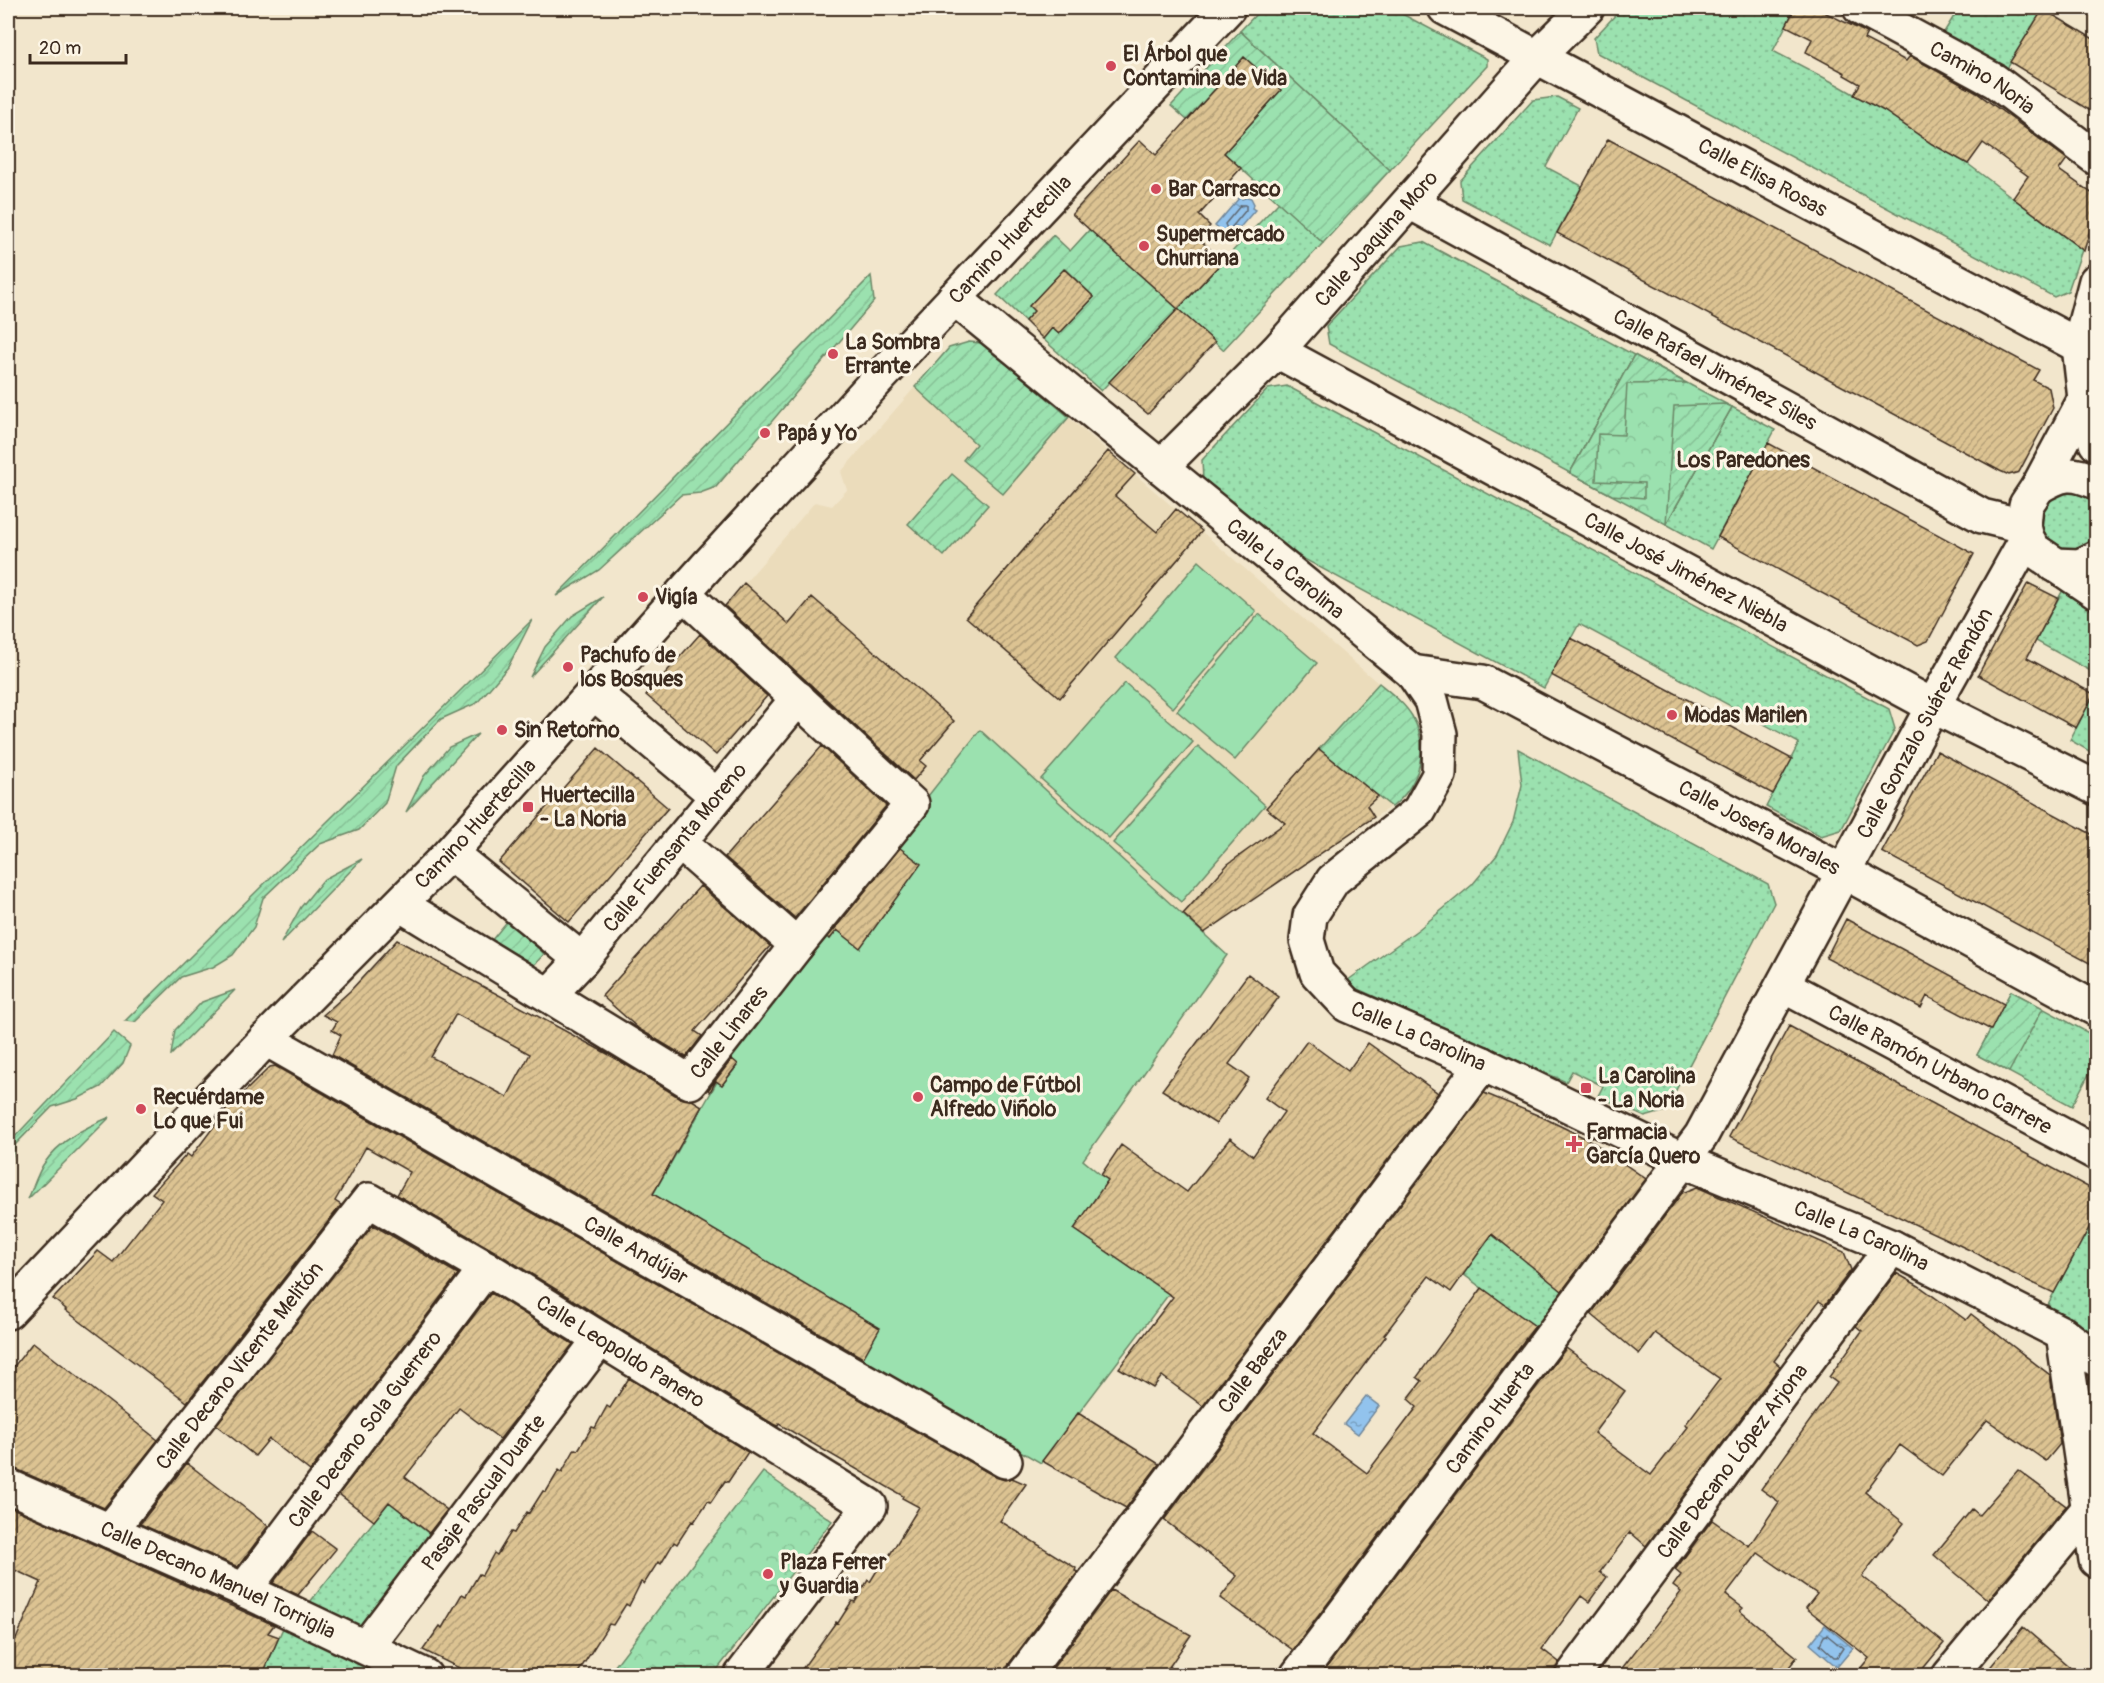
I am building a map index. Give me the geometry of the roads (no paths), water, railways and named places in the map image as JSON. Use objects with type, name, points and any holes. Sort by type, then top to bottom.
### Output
[{"type":"street","name":"Camino Huertecilla","points":[[8,1312],[266,1039],[450,853],[683,592],[954,298],[1227,8]]},
{"type":"street","name":"Calle Elisa Rosas","points":[[1445,8],[2079,346]]},
{"type":"street","name":"Calle Joaquina Moro","points":[[1161,467],[1277,351],[1537,57],[1587,8]]},
{"type":"street","name":"Camino Noria","points":[[1860,8],[1995,81],[2097,158]]},
{"type":"street","name":"Calle Rafael Jiménez Siles","points":[[1410,202],[1982,516],[2025,532]]},
{"type":"street","points":[[2097,281],[2079,346],[2085,399],[2097,443]]},
{"type":"street","name":"Calle La Carolina","points":[[954,298],[1412,672],[1431,700],[1440,734],[1439,775],[1419,811],[1334,880],[1310,916],[1307,940],[1317,973],[1347,1005],[1483,1064],[1684,1161],[1892,1247],[2063,1334],[2097,1359]]},
{"type":"street","name":"Calle José Jiménez Niebla","points":[[1277,351],[1933,706],[2097,788]]},
{"type":"street","name":"Calle Gonzalo Suárez Rendón","points":[[1684,1161],[1701,1136],[1784,986],[2025,532],[2026,505],[2085,399]]},
{"type":"street","points":[[2038,486],[2057,476],[2079,475],[2097,482]]},
{"type":"street","points":[[2025,532],[2034,550],[2097,592]]},
{"type":"street","points":[[2054,565],[2080,566],[2097,558]]},
{"type":"street","points":[[683,592],[798,698]]},
{"type":"street","name":"Calle Josefa Morales","points":[[1412,672],[1483,682],[1844,872],[2097,1009]]},
{"type":"street","points":[[594,693],[717,796]]},
{"type":"street","name":"Calle Fuensanta Moreno","points":[[549,995],[582,960],[798,698]]},
{"type":"street","name":"Calle Linares","points":[[400,905],[690,1082],[796,945],[912,804],[798,698]]},
{"type":"street","points":[[679,842],[796,945]]},
{"type":"street","points":[[450,853],[582,960]]},
{"type":"street","name":"Calle Ramón Urbano Carrere","points":[[1784,986],[2097,1153]]},
{"type":"street","name":"Calle Andújar","points":[[266,1039],[1005,1461]]},
{"type":"street","name":"Calle Baeza","points":[[1023,1676],[1483,1064]]},
{"type":"street","name":"Camino Huerta","points":[[1297,1676],[1684,1161]]},
{"type":"street","name":"Calle Leopoldo Panero","points":[[369,1200],[486,1268],[870,1506],[741,1676]]},
{"type":"street","name":"Calle Decano Vicente Melitón","points":[[110,1531],[369,1200]]},
{"type":"street","name":"Calle Decano López Arjona","points":[[1572,1676],[1892,1247]]},
{"type":"street","name":"Calle Decano Sola Guerrero","points":[[244,1590],[486,1268]]},
{"type":"street","points":[[2063,1334],[2097,1560]]},
{"type":"street","name":"Pasaje Pascual Duarte","points":[[379,1660],[600,1339]]},
{"type":"street","name":"Calle Decano Manuel Torriglia","points":[[8,1486],[244,1590],[379,1660],[425,1676]]},
{"type":"street","points":[[1949,1676],[2089,1508]]},
{"type":"water","points":[[1240,197],[1242,199],[1251,198],[1254,204],[1252,208],[1255,210],[1230,239],[1215,226]]},
{"type":"water","points":[[1366,1396],[1379,1406],[1358,1434],[1344,1424]]},
{"type":"water","points":[[1825,1625],[1853,1648],[1837,1667],[1810,1644]]},
{"type":"place","name":"El Árbol que Contamina de Vida","points":[[1111,66]]},
{"type":"place","name":"Bar Carrasco","points":[[1156,189]]},
{"type":"place","name":"Supermercado Churriana","points":[[1144,246]]},
{"type":"place","name":"La Sombra Errante","points":[[833,354]]},
{"type":"place","name":"Papá y Yo","points":[[765,433]]},
{"type":"place","name":"Vigía","points":[[643,597]]},
{"type":"place","name":"Pachufo de los Bosques","points":[[568,667]]},
{"type":"place","name":"Modas Marilen","points":[[1672,715]]},
{"type":"place","name":"Sin Retorno","points":[[502,730]]},
{"type":"place","name":"Huertecilla - La Noria","points":[[528,807]]},
{"type":"place","name":"La Carolina - La Noria","points":[[1586,1088]]},
{"type":"place","name":"Campo de Fútbol Alfredo Viñolo","points":[[918,1097]]},
{"type":"place","name":"Recuérdame Lo que Fui","points":[[141,1109]]},
{"type":"place","name":"Farmacia García Quero","points":[[1574,1144]]},
{"type":"place","name":"Plaza Ferrer y Guardia","points":[[768,1574]]},
{"type":"district","name":"Los Paredones","points":[[1743,459]]}]
